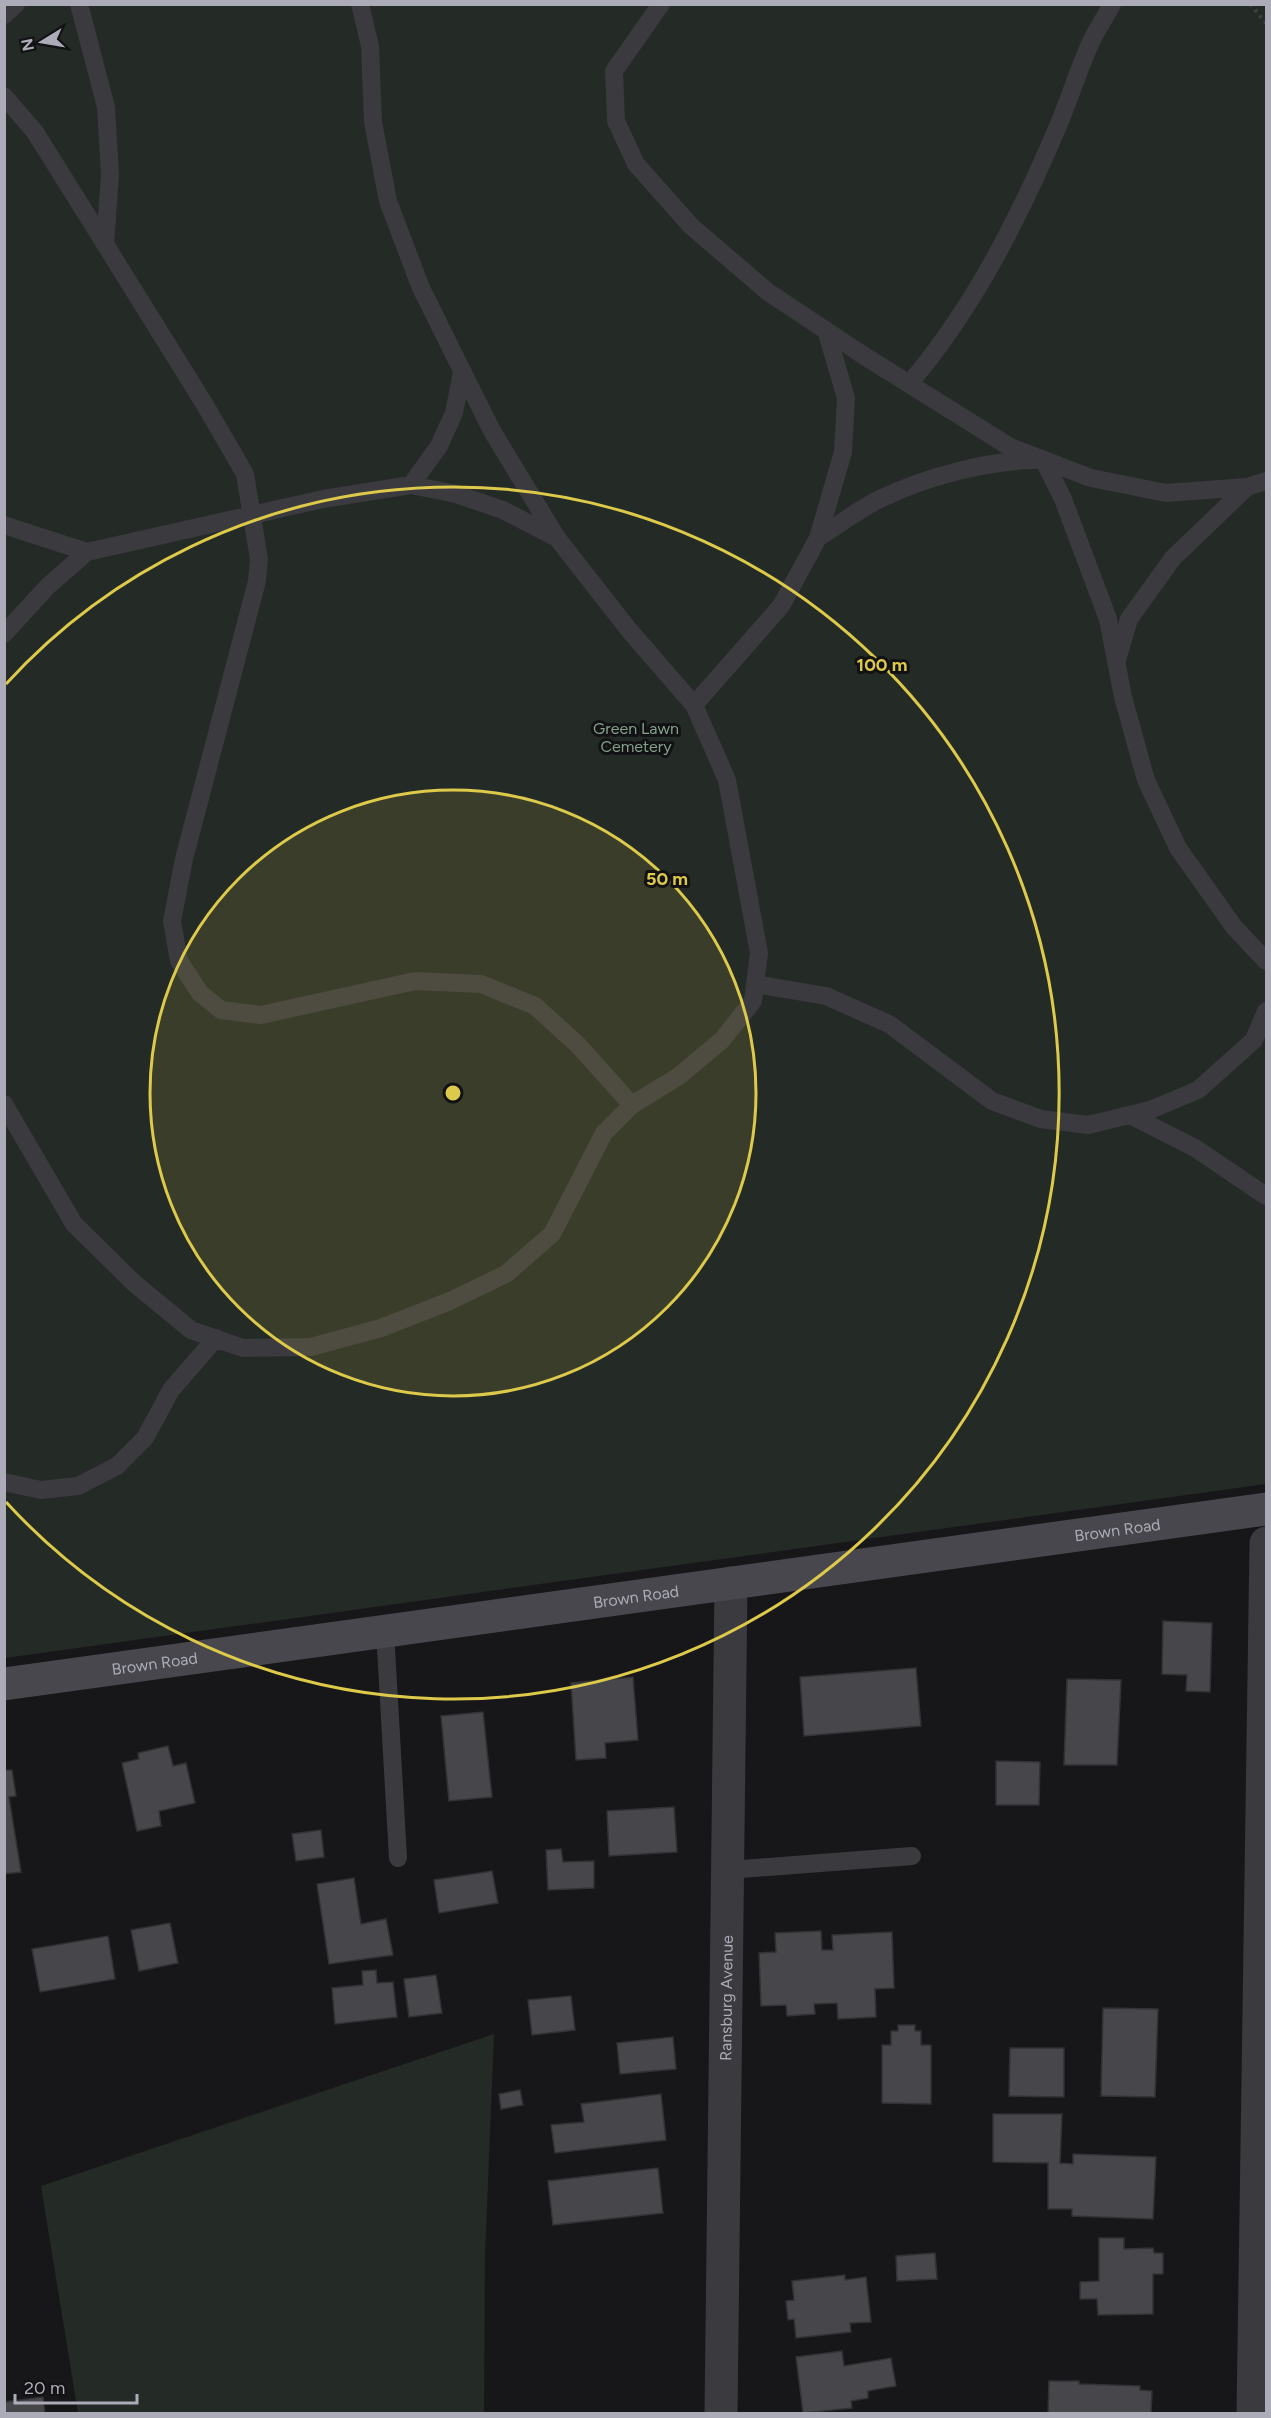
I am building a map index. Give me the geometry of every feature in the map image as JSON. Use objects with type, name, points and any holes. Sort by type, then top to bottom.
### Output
[{"type":"main road","name":"Brown Road","points":[[4,1684],[1266,1509]]},
{"type":"street","points":[[1253,2414],[1266,1544]]},
{"type":"street","name":"Ransburg Avenue","points":[[721,2414],[731,1583]]},
{"type":"lane","points":[[4,15],[16,4]]},
{"type":"lane","points":[[79,4],[106,107],[110,175],[105,244]]},
{"type":"lane","points":[[4,1104],[10,1119],[74,1224],[134,1283],[191,1330],[243,1348],[311,1347],[381,1328],[450,1301],[506,1274],[552,1234],[604,1133],[632,1105],[679,1076],[722,1040],[753,1001],[759,953],[727,780],[694,705],[629,630],[557,537],[492,431],[421,288],[388,201],[373,122],[370,46],[360,4]]},
{"type":"lane","points":[[660,4],[614,71],[616,121],[636,164],[691,226],[768,292],[1010,447],[1091,478],[1166,493],[1247,487],[1266,481]]},
{"type":"lane","points":[[909,384],[940,347],[979,285],[1016,219],[1056,132],[1090,43],[1112,4]]},
{"type":"lane","points":[[4,96],[35,132],[205,405],[245,474],[259,560],[256,580],[182,869],[172,921],[179,960],[200,993],[221,1010],[261,1015],[415,981],[481,984],[535,1006],[578,1044],[632,1105]]},
{"type":"lane","points":[[694,705],[781,606],[818,538],[843,452],[846,398],[826,330]]},
{"type":"lane","points":[[411,485],[439,446],[454,413],[462,372]]},
{"type":"lane","points":[[818,538],[880,499],[945,475],[1016,460],[1043,459]]},
{"type":"lane","points":[[1043,459],[1063,499],[1108,619],[1123,697],[1146,780],[1178,848],[1234,927],[1266,961]]},
{"type":"lane","points":[[4,634],[48,586],[87,552],[323,499],[411,485],[456,494],[503,510],[557,537]]},
{"type":"lane","points":[[1116,662],[1129,619],[1173,558],[1247,487]]},
{"type":"lane","points":[[4,525],[87,552]]},
{"type":"lane","points":[[755,984],[826,996],[889,1024],[992,1101],[1041,1119],[1088,1125],[1150,1110],[1198,1090],[1254,1040],[1266,1011]]},
{"type":"lane","points":[[1130,1115],[1195,1148],[1266,1196]]},
{"type":"lane","points":[[4,1482],[41,1490],[78,1486],[117,1466],[145,1438],[171,1390],[216,1338]]},
{"type":"lane","points":[[385,1631],[398,1858]]},
{"type":"lane","points":[[728,1870],[912,1856]]},
{"type":"path","points":[[1250,4],[1266,23]]},
{"type":"green space","name":"Green Lawn Cemetery","points":[[4,5],[1266,5],[1266,1484],[5,1658]]},
{"type":"green space","points":[[494,2034],[485,2256],[484,2413],[78,2413],[41,2186]]},
{"type":"building","points":[[1163,1621],[1212,1623],[1210,1692],[1186,1691],[1187,1675],[1162,1674]]},
{"type":"building","points":[[916,1668],[921,1726],[804,1736],[800,1677]]},
{"type":"building","points":[[633,1677],[638,1740],[605,1743],[606,1758],[576,1760],[571,1683]]},
{"type":"building","points":[[1067,1679],[1121,1680],[1117,1765],[1064,1765]]},
{"type":"building","points":[[483,1712],[492,1797],[449,1801],[441,1716]]},
{"type":"building","points":[[168,1746],[173,1766],[186,1763],[195,1803],[159,1811],[161,1826],[137,1831],[122,1763],[139,1759],[138,1753]]},
{"type":"building","points":[[996,1761],[1040,1762],[1039,1805],[996,1805]]},
{"type":"building","points":[[4,1768],[12,1770],[16,1796],[9,1797],[21,1872],[4,1874]]},
{"type":"building","points":[[674,1807],[677,1852],[609,1856],[607,1811]]},
{"type":"building","points":[[321,1830],[324,1857],[296,1861],[292,1834]]},
{"type":"building","points":[[561,1849],[563,1862],[594,1861],[594,1888],[548,1890],[546,1850]]},
{"type":"building","points":[[492,1871],[498,1903],[439,1913],[434,1880]]},
{"type":"building","points":[[354,1878],[361,1924],[386,1919],[393,1955],[329,1964],[317,1884]]},
{"type":"building","points":[[170,1923],[178,1963],[139,1971],[131,1930]]},
{"type":"building","points":[[821,1931],[822,1950],[833,1950],[832,1935],[892,1932],[894,1988],[875,1989],[876,2017],[838,2019],[837,2003],[814,2004],[815,2014],[787,2016],[786,2005],[761,2006],[759,1953],[776,1952],[775,1933]]},
{"type":"building","points":[[108,1936],[115,1979],[40,1992],[32,1949]]},
{"type":"building","points":[[376,1970],[377,1983],[393,1982],[397,2017],[335,2024],[332,1988],[363,1985],[362,1971]]},
{"type":"building","points":[[436,1975],[442,2013],[409,2017],[404,1979]]},
{"type":"building","points":[[571,1996],[575,2030],[532,2035],[528,2000]]},
{"type":"building","points":[[1103,2008],[1158,2009],[1155,2097],[1101,2096]]},
{"type":"building","points":[[898,2025],[915,2025],[915,2031],[921,2031],[921,2045],[931,2045],[931,2104],[882,2103],[882,2045],[891,2045],[891,2031],[898,2031]]},
{"type":"building","points":[[673,2037],[676,2069],[620,2074],[617,2043]]},
{"type":"building","points":[[1010,2048],[1064,2048],[1064,2097],[1009,2096]]},
{"type":"building","points":[[520,2090],[523,2105],[501,2109],[499,2094]]},
{"type":"building","points":[[661,2094],[666,2140],[555,2153],[551,2125],[584,2122],[581,2104]]},
{"type":"building","points":[[993,2114],[1062,2114],[1060,2163],[1073,2164],[1073,2154],[1156,2157],[1153,2219],[1072,2216],[1072,2209],[1048,2209],[1048,2163],[993,2162]]},
{"type":"building","points":[[658,2168],[663,2213],[553,2225],[548,2181]]},
{"type":"building","points":[[1099,2238],[1124,2238],[1124,2249],[1153,2248],[1154,2253],[1163,2253],[1163,2274],[1153,2274],[1153,2314],[1098,2315],[1097,2299],[1080,2299],[1080,2282],[1099,2281]]},
{"type":"building","points":[[935,2253],[937,2279],[897,2281],[896,2256]]},
{"type":"building","points":[[845,2275],[845,2280],[866,2277],[871,2322],[850,2323],[851,2332],[796,2338],[794,2319],[788,2320],[786,2301],[794,2300],[792,2281]]},
{"type":"building","points":[[842,2351],[844,2366],[891,2358],[896,2386],[868,2391],[868,2398],[851,2401],[852,2408],[803,2413],[796,2357]]},
{"type":"building","points":[[1049,2381],[1140,2386],[1140,2390],[1152,2391],[1151,2414],[1048,2414]]},
{"type":"building","points":[[43,2397],[45,2414],[4,2414],[4,2402]]}]
